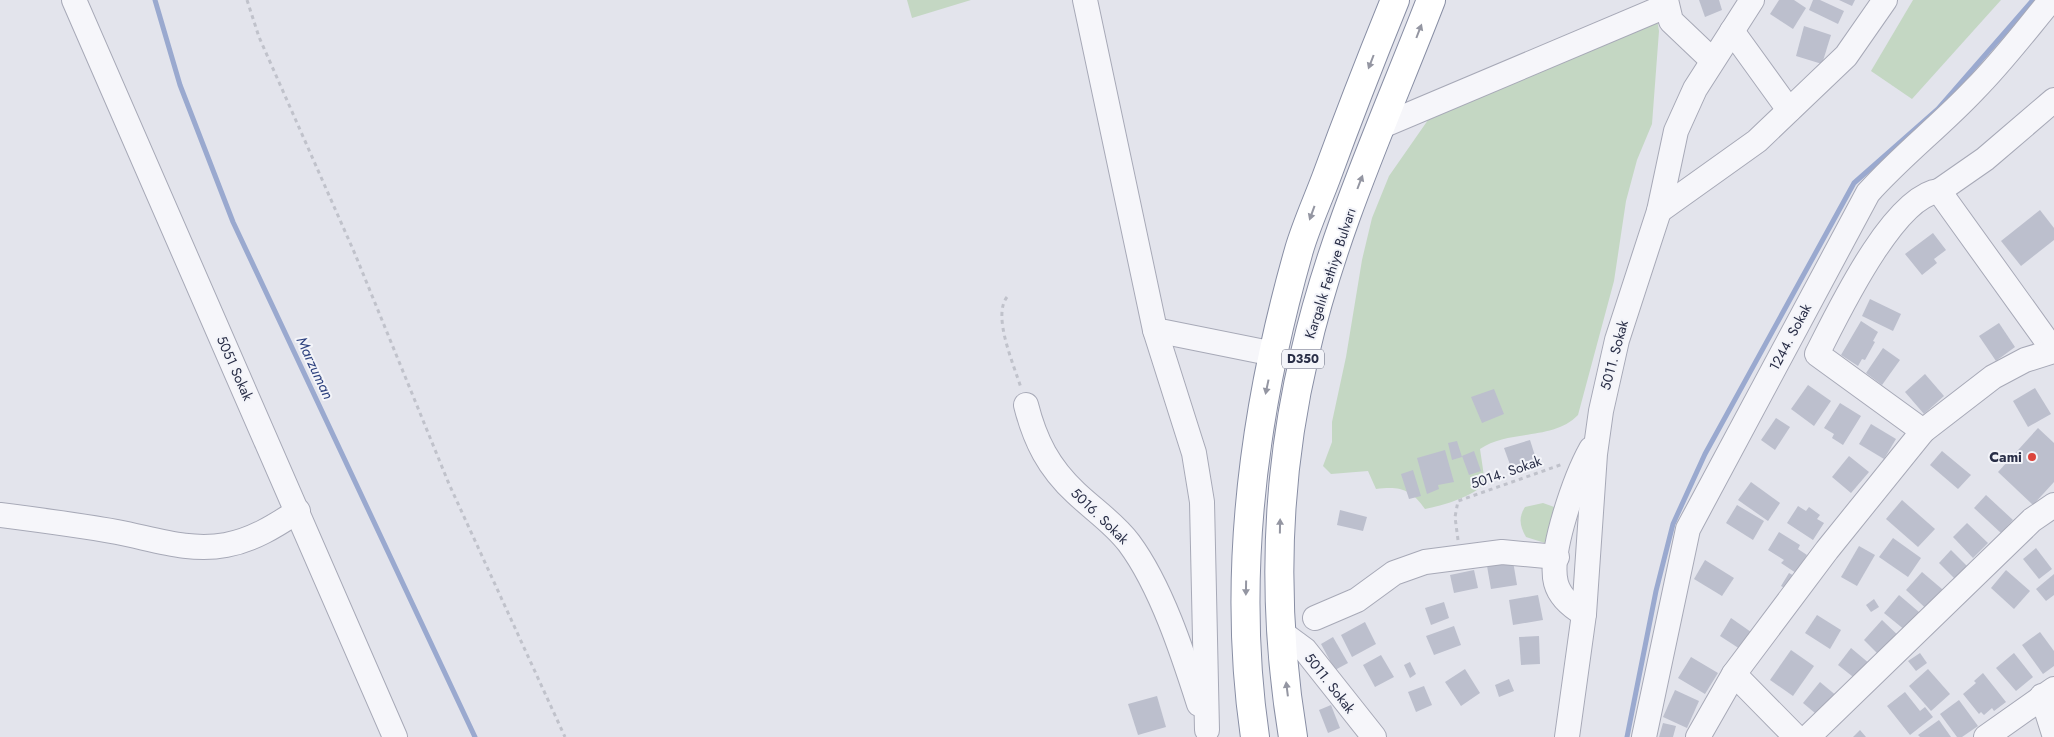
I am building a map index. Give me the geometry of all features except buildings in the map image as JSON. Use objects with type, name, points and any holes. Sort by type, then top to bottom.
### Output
[{"type":"highway","name":"D350","points":[[1255,737],[1245,629],[1247,522],[1259,422],[1300,248],[1395,0]]},
{"type":"highway","name":"Kargalık Fethiye Bulvarı","points":[[1293,737],[1284,669],[1282,633],[1281,515],[1283,472],[1290,423],[1305,352],[1340,234],[1431,0]]},
{"type":"street","name":"5051 Sokak","points":[[74,0],[395,737]]},
{"type":"street","points":[[1085,0],[1155,330],[1194,453],[1202,502],[1208,734]]},
{"type":"street","name":"5011. Sokak","points":[[1567,737],[1584,614],[1592,447],[1617,340],[1658,211],[1676,131],[1695,89],[1752,0]]},
{"type":"street","points":[[1658,211],[1744,151],[1789,110],[1846,56],[1885,0]]},
{"type":"street","name":"1244. Sokak","points":[[1644,737],[1688,529],[1868,193],[1893,165],[1975,90],[2051,0]]},
{"type":"street","points":[[1382,126],[1666,3],[1671,21],[1712,60]]},
{"type":"street","points":[[1732,31],[1789,110]]},
{"type":"street","points":[[1924,431],[1817,354],[1861,269],[1907,208],[1930,192],[1939,191],[1985,159],[2054,100]]},
{"type":"street","points":[[1957,214],[1965,193],[1985,159]]},
{"type":"street","points":[[1698,737],[1734,674],[1827,550],[1924,431],[1993,377],[2025,360],[2054,351],[1939,191]]},
{"type":"street","points":[[1155,330],[1274,354]]},
{"type":"street","name":"5016. Sokak","points":[[1026,405],[1034,435],[1048,459],[1075,492],[1129,543],[1141,563],[1159,598],[1186,663],[1208,734]]},
{"type":"street","points":[[1584,614],[1569,605],[1561,594],[1556,583],[1554,566],[1574,482],[1592,447]]},
{"type":"street","points":[[1808,737],[2032,520],[2054,505]]},
{"type":"street","points":[[0,515],[117,532],[193,548],[210,548],[241,542],[268,530],[298,511]]},
{"type":"street","points":[[1315,618],[1357,600],[1382,581],[1407,567],[1502,552],[1557,557]]},
{"type":"street","name":"5011. Sokak","points":[[1282,633],[1305,650],[1374,737]]},
{"type":"street","points":[[1734,674],[1796,737]]},
{"type":"street","points":[[1986,737],[2048,692],[2054,734]]},
{"type":"path","points":[[247,0],[259,37],[354,254],[449,484],[566,737]]},
{"type":"path","points":[[1008,297],[1002,304],[1001,318],[1026,405]]},
{"type":"path","name":"5014. Sokak","points":[[1461,558],[1455,517],[1458,501],[1592,447]]},
{"type":"green space","points":[[907,0],[971,0],[912,18]]},
{"type":"green space","points":[[1913,0],[2001,0],[1912,99],[1871,71]]},
{"type":"green space","points":[[1657,19],[1659,31],[1652,124],[1637,160],[1626,201],[1614,281],[1578,415],[1568,423],[1556,428],[1504,439],[1480,449],[1485,483],[1466,496],[1432,508],[1425,509],[1415,497],[1404,490],[1392,488],[1376,489],[1368,471],[1331,474],[1323,466],[1332,442],[1332,422],[1346,357],[1362,260],[1372,218],[1389,176],[1428,120]]},
{"type":"green space","points":[[1543,503],[1557,508],[1554,540],[1545,543],[1526,537],[1521,522],[1521,515],[1525,507]]},
{"type":"waterway","name":"Marzuman","points":[[155,0],[180,85],[233,222],[475,737]]},
{"type":"waterway","points":[[1627,737],[1656,591],[1673,524],[1705,454],[1854,183],[1938,109],[2033,0]]},
{"type":"place","name":"Cami","points":[[2032,457]]}]
